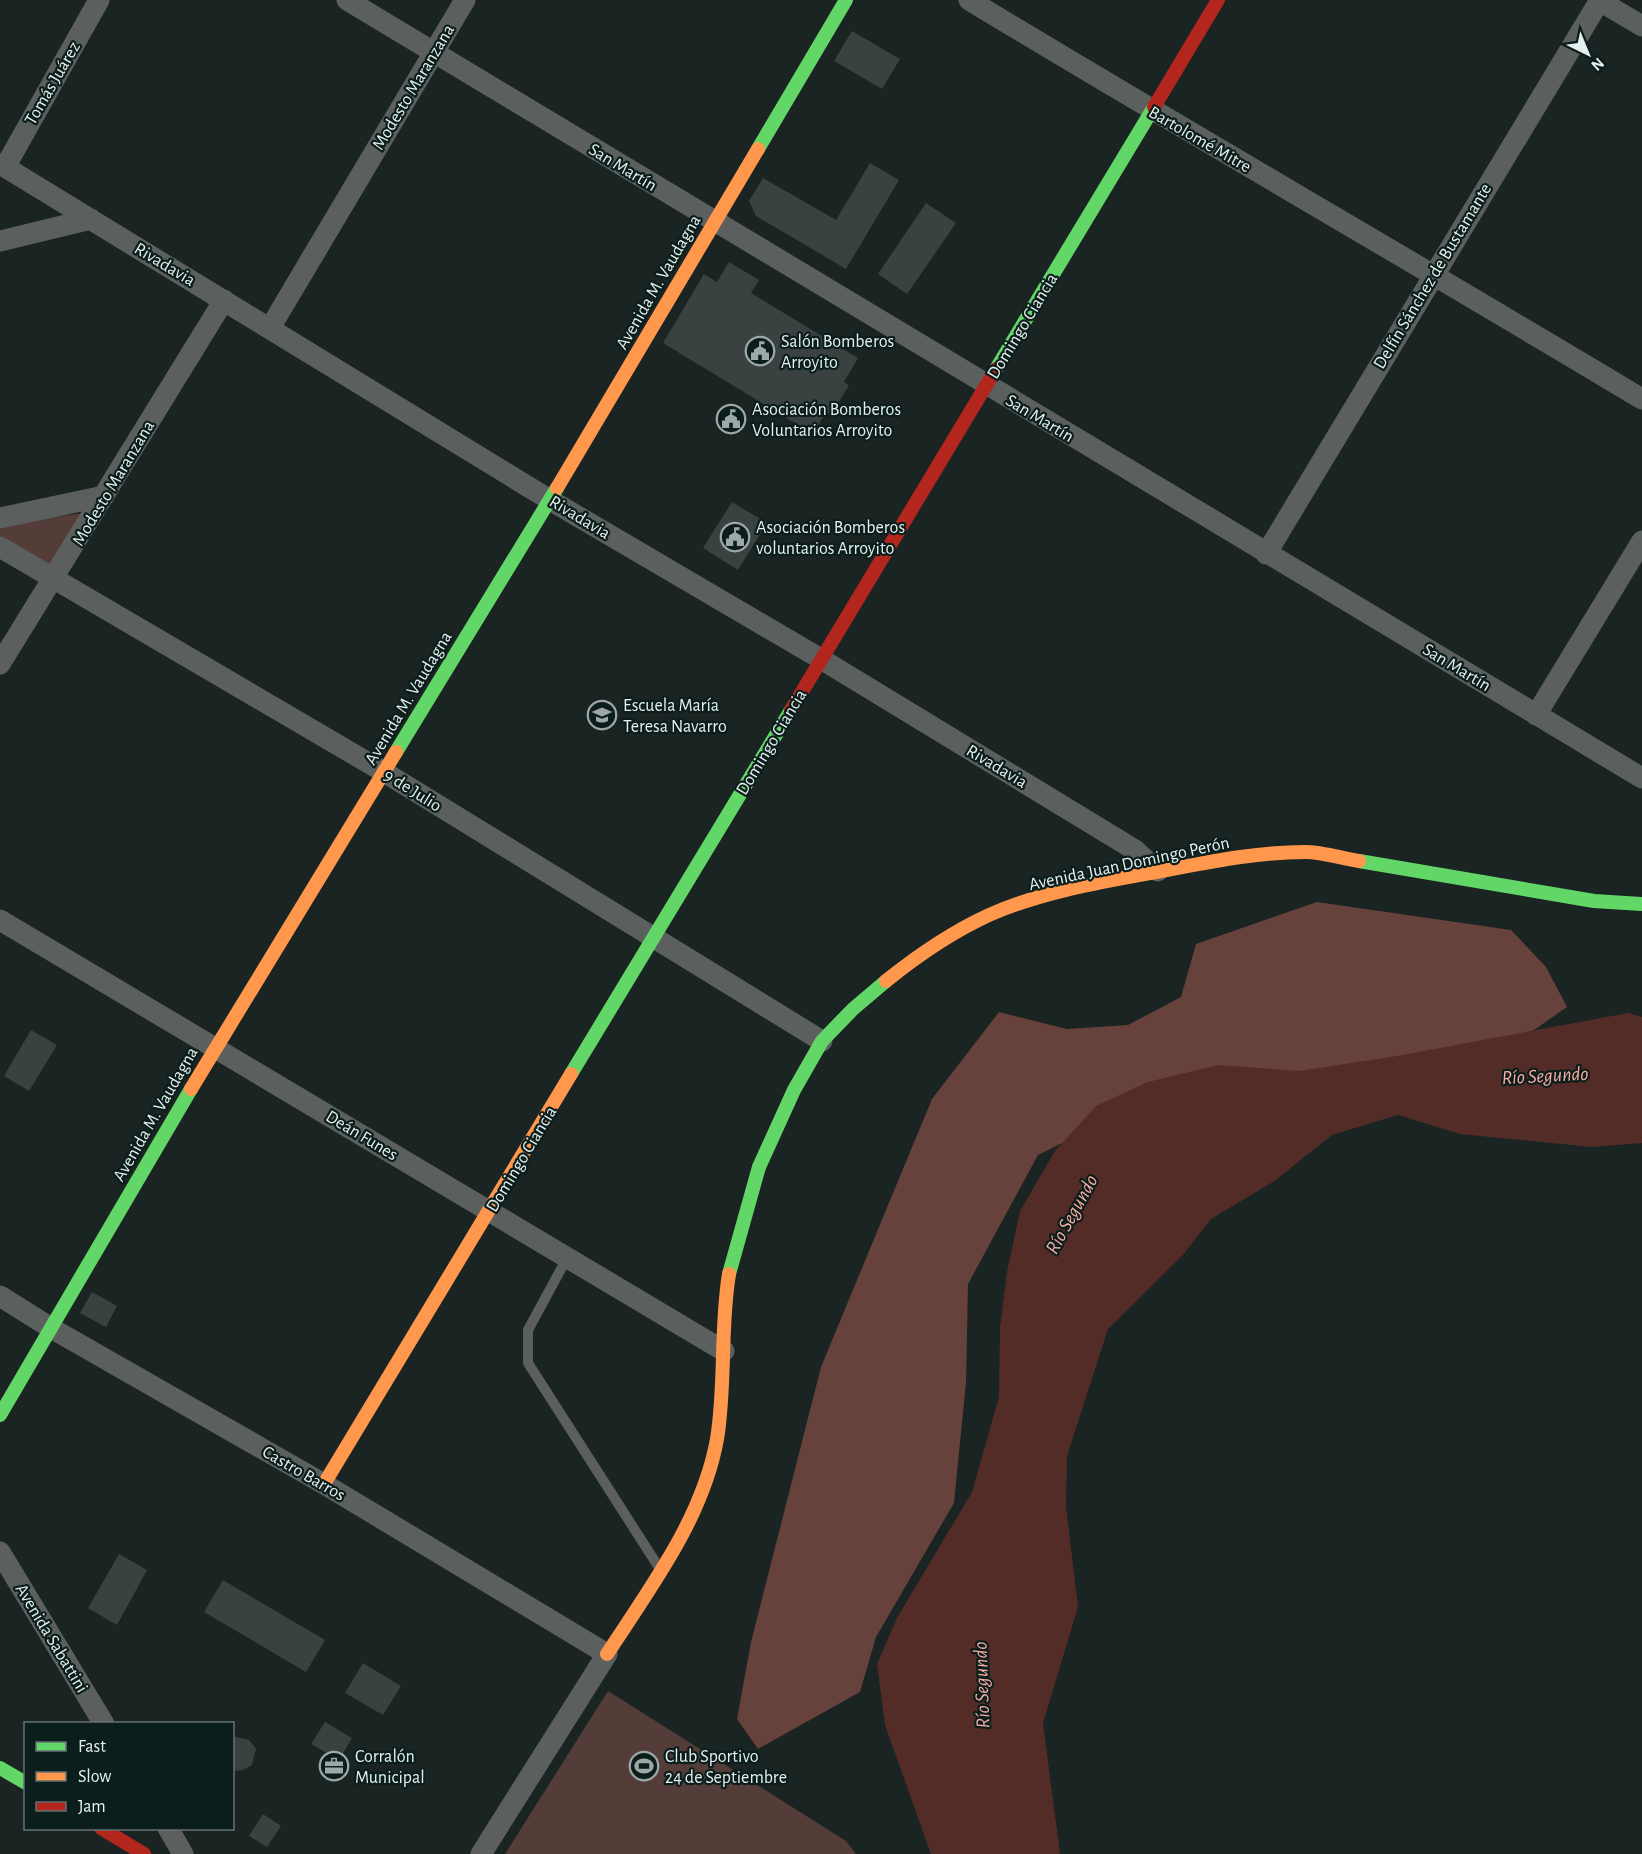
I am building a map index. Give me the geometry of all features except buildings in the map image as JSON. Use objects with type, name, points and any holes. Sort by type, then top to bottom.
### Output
[{"type":"main road","name":"Avenida M. Vaudagna","points":[[0,1415],[215,1048],[550,500],[846,0]]},
{"type":"main road","name":"Domingo Ciancia","points":[[324,1484],[490,1212],[1218,0]]},
{"type":"main road","name":"Avenida Juan Domingo Perón","points":[[607,1654],[660,1570],[692,1510],[716,1444],[727,1286],[740,1225],[763,1155],[788,1099],[822,1041],[873,992],[931,948],[972,923],[1009,908],[1063,891],[1158,871],[1264,854],[1307,852],[1594,901],[1642,904]]},
{"type":"main road","points":[[0,1768],[24,1782]]},
{"type":"main road","points":[[107,1840],[144,1854]]},
{"type":"street","name":"Tomás Juárez","points":[[2,166],[99,0]]},
{"type":"street","name":"San Martín","points":[[346,0],[1642,778]]},
{"type":"street","name":"Modesto Maranzana","points":[[270,328],[465,0]]},
{"type":"street","name":"Bartolomé Mitre","points":[[969,0],[1151,111],[1434,274],[1642,399]]},
{"type":"street","points":[[1599,0],[1642,26]]},
{"type":"street","name":"Delfín Sánchez de Bustamante","points":[[1266,554],[1599,0]]},
{"type":"street","name":"Rivadavia","points":[[2,166],[550,500],[821,659],[1135,850],[1158,871]]},
{"type":"street","points":[[0,241],[91,219]]},
{"type":"street","name":"Modesto Maranzana","points":[[0,664],[224,300]]},
{"type":"street","points":[[0,518],[104,496]]},
{"type":"street","points":[[1536,715],[1642,541]]},
{"type":"street","name":"9 de Julio","points":[[0,546],[384,772],[822,1041]]},
{"type":"street","name":"Deán Funes","points":[[0,920],[723,1351]]},
{"type":"street","name":"Castro Barros","points":[[0,1296],[51,1328],[324,1484],[607,1654]]},
{"type":"street","name":"Avenida Sabattini","points":[[0,1552],[103,1722]]},
{"type":"street","points":[[481,1854],[607,1654]]},
{"type":"street","points":[[169,1830],[183,1854]]},
{"type":"lane","points":[[567,1258],[528,1330],[528,1363],[660,1570]]},
{"type":"shaded area","points":[[83,513],[48,568],[0,537],[0,524]]},
{"type":"shaded area","points":[[1317,902],[1511,930],[1546,967],[1567,1007],[1504,1051],[1141,1104],[1038,1155],[968,1284],[966,1383],[954,1503],[876,1637],[860,1692],[758,1749],[737,1719],[751,1642],[821,1367],[932,1099],[999,1012],[1067,1029],[1128,1025],[1181,997],[1196,944]]},
{"type":"shaded area","name":"Club Sportivo 24 de Septiembre","points":[[608,1691],[846,1841],[856,1854],[505,1854]]},
{"type":"water","name":"Río Segundo","points":[[1628,1013],[1642,1017],[1642,1143],[1592,1147],[1460,1134],[1398,1115],[1332,1135],[1273,1182],[1211,1219],[1182,1256],[1108,1329],[1067,1456],[1066,1506],[1078,1607],[1043,1723],[1060,1854],[931,1854],[885,1725],[877,1664],[897,1618],[972,1492],[999,1397],[1000,1328],[1007,1272],[1020,1211],[1055,1151],[1096,1106],[1148,1082],[1218,1065],[1299,1071],[1397,1056]]},
{"type":"traffic: fast","points":[[758,149],[846,0]]},
{"type":"traffic: fast","points":[[996,369],[1154,107]]},
{"type":"traffic: fast","points":[[396,752],[557,488]]},
{"type":"traffic: fast","points":[[571,1074],[791,710]]},
{"type":"traffic: fast","points":[[1359,861],[1594,901],[1642,904]]},
{"type":"traffic: fast","points":[[729,1274],[759,1167],[794,1090],[822,1041],[853,1009],[886,981]]},
{"type":"traffic: fast","points":[[0,1415],[191,1089]]},
{"type":"traffic: fast","points":[[0,1768],[24,1782]]},
{"type":"traffic: slow","points":[[557,488],[758,149]]},
{"type":"traffic: slow","points":[[191,1089],[396,752]]},
{"type":"traffic: slow","points":[[886,981],[935,945],[975,922],[1009,907],[1050,894],[1193,865],[1286,852],[1311,852],[1359,861]]},
{"type":"traffic: slow","points":[[324,1484],[571,1074]]},
{"type":"traffic: slow","points":[[607,1654],[673,1551],[700,1497],[710,1468],[720,1418],[729,1274]]},
{"type":"traffic: jam","points":[[1154,107],[1218,0]]},
{"type":"traffic: jam","points":[[791,710],[996,369]]},
{"type":"traffic: jam","points":[[104,1830],[144,1854]]},
{"type":"place","name":"Salón Bomberos Arroyito","points":[[760,351]]},
{"type":"place","name":"Asociación Bomberos Voluntarios Arroyito","points":[[731,419]]},
{"type":"place","name":"Asociación Bomberos voluntarios Arroyito","points":[[735,537]]},
{"type":"place","name":"Escuela María Teresa Navarro","points":[[602,715]]},
{"type":"place","name":"Corralón Municipal","points":[[334,1766]]},
{"type":"place","name":"Club Sportivo 24 de Septiembre","points":[[644,1766]]}]
